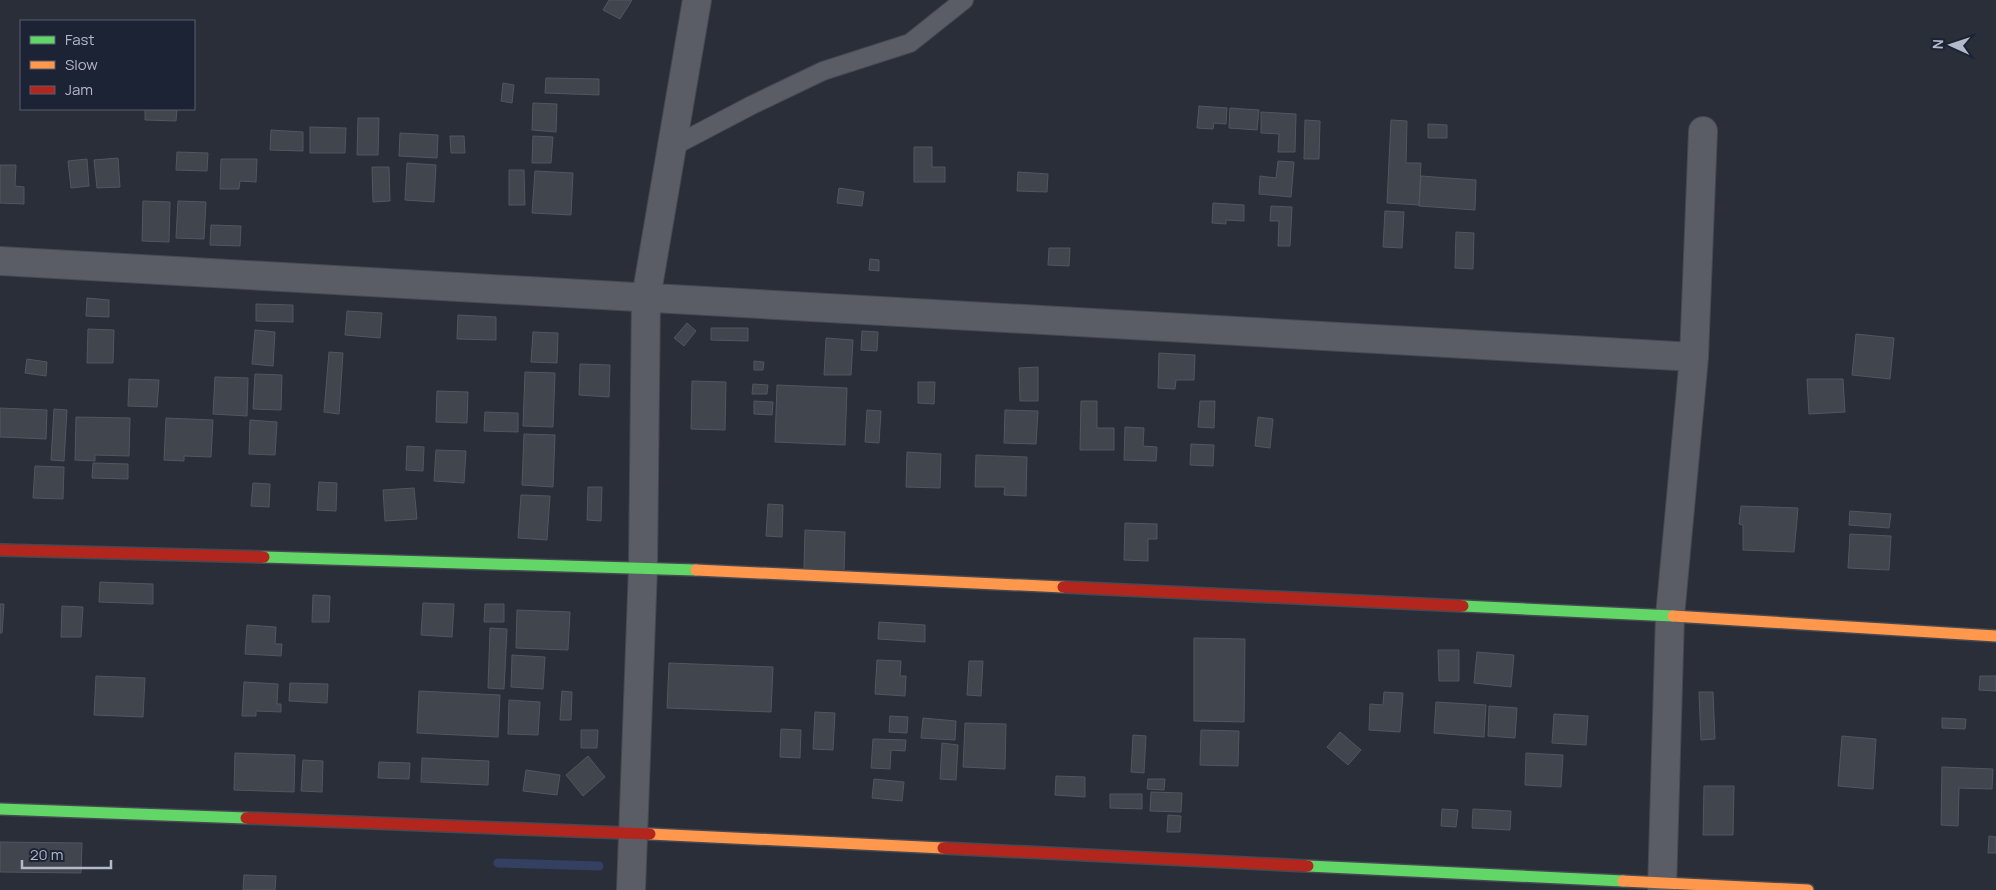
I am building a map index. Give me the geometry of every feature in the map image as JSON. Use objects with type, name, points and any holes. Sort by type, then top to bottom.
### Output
[{"type":"street","points":[[631,890],[643,567],[646,298],[670,148],[697,0]]},
{"type":"street","points":[[1662,886],[1670,616],[1694,358],[1703,132]]},
{"type":"street","points":[[0,261],[1694,358]]},
{"type":"street","points":[[0,550],[643,567],[1670,616],[1996,636]]},
{"type":"street","points":[[0,809],[632,833],[1662,886],[1808,890]]},
{"type":"lane","points":[[670,148],[822,71],[910,43],[964,0]]},
{"type":"building","points":[[609,0],[632,0],[620,19],[603,10]]},
{"type":"building","points":[[546,78],[599,79],[599,95],[545,93]]},
{"type":"building","points":[[503,83],[514,85],[512,103],[501,101]]},
{"type":"building","points":[[533,103],[557,104],[556,132],[532,130]]},
{"type":"building","points":[[1199,106],[1227,108],[1226,124],[1214,123],[1213,129],[1197,128]]},
{"type":"building","points":[[1230,108],[1259,110],[1257,130],[1229,128]]},
{"type":"building","points":[[145,110],[177,110],[176,121],[145,120]]},
{"type":"building","points":[[1261,112],[1296,114],[1295,152],[1278,152],[1279,134],[1261,133]]},
{"type":"building","points":[[358,118],[379,118],[378,155],[357,155]]},
{"type":"building","points":[[1305,120],[1320,121],[1319,159],[1304,159]]},
{"type":"building","points":[[1391,120],[1407,121],[1406,163],[1421,163],[1419,205],[1387,203]]},
{"type":"building","points":[[1428,124],[1447,125],[1447,138],[1428,138]]},
{"type":"building","points":[[310,127],[346,128],[345,153],[310,153]]},
{"type":"building","points":[[271,130],[303,132],[303,151],[270,150]]},
{"type":"building","points":[[400,133],[438,135],[437,158],[399,156]]},
{"type":"building","points":[[450,136],[464,136],[465,153],[451,153]]},
{"type":"building","points":[[533,136],[553,137],[551,163],[532,163]]},
{"type":"building","points":[[914,147],[932,147],[932,167],[945,167],[945,182],[914,182]]},
{"type":"building","points":[[177,152],[208,153],[207,171],[176,170]]},
{"type":"building","points":[[118,158],[120,187],[97,188],[94,160]]},
{"type":"building","points":[[87,159],[89,186],[71,188],[68,161]]},
{"type":"building","points":[[221,159],[257,159],[256,182],[240,181],[239,189],[220,189]]},
{"type":"building","points":[[1278,161],[1294,162],[1291,197],[1259,194],[1260,176],[1276,178]]},
{"type":"building","points":[[407,163],[436,165],[434,202],[405,200]]},
{"type":"building","points":[[0,165],[16,165],[15,186],[24,187],[24,204],[0,203]]},
{"type":"building","points":[[372,167],[389,167],[390,201],[373,202]]},
{"type":"building","points":[[509,170],[524,170],[525,205],[509,205]]},
{"type":"building","points":[[535,171],[573,173],[571,215],[532,213]]},
{"type":"building","points":[[1018,172],[1048,174],[1047,192],[1017,191]]},
{"type":"building","points":[[1421,176],[1476,180],[1475,210],[1419,206]]},
{"type":"building","points":[[839,188],[864,192],[862,206],[837,203]]},
{"type":"building","points":[[143,201],[170,202],[169,242],[142,241]]},
{"type":"building","points":[[178,201],[206,202],[204,239],[176,238]]},
{"type":"building","points":[[1213,203],[1244,205],[1244,221],[1226,220],[1226,224],[1212,223]]},
{"type":"building","points":[[1271,206],[1292,207],[1290,246],[1278,246],[1279,221],[1270,221]]},
{"type":"building","points":[[1385,211],[1404,212],[1402,248],[1383,247]]},
{"type":"building","points":[[211,225],[241,226],[240,246],[210,245]]},
{"type":"building","points":[[1456,232],[1474,233],[1473,269],[1455,268]]},
{"type":"building","points":[[1049,248],[1070,248],[1069,266],[1048,265]]},
{"type":"building","points":[[870,259],[879,260],[879,271],[869,270]]},
{"type":"building","points":[[87,298],[109,300],[109,317],[86,316]]},
{"type":"building","points":[[256,304],[293,305],[293,322],[256,321]]},
{"type":"building","points":[[347,311],[382,313],[380,338],[345,335]]},
{"type":"building","points":[[458,315],[496,317],[496,340],[457,339]]},
{"type":"building","points":[[687,323],[696,331],[684,346],[674,338]]},
{"type":"building","points":[[711,328],[748,328],[748,341],[711,340]]},
{"type":"building","points":[[88,329],[114,330],[113,363],[87,363]]},
{"type":"building","points":[[255,330],[275,332],[273,366],[252,364]]},
{"type":"building","points":[[862,331],[878,332],[877,351],[861,350]]},
{"type":"building","points":[[533,332],[558,333],[557,363],[531,362]]},
{"type":"building","points":[[1856,334],[1894,338],[1890,379],[1852,375]]},
{"type":"building","points":[[826,338],[853,340],[851,375],[824,375]]},
{"type":"building","points":[[329,352],[343,353],[339,414],[324,412]]},
{"type":"building","points":[[1159,353],[1195,355],[1194,380],[1176,380],[1175,389],[1158,388]]},
{"type":"building","points":[[27,359],[47,362],[46,376],[25,373]]},
{"type":"building","points":[[754,361],[764,362],[763,370],[754,370]]},
{"type":"building","points":[[580,364],[610,365],[609,397],[579,395]]},
{"type":"building","points":[[1038,367],[1038,401],[1020,401],[1019,368]]},
{"type":"building","points":[[525,372],[555,373],[553,427],[523,426]]},
{"type":"building","points":[[255,374],[282,375],[281,410],[253,409]]},
{"type":"building","points":[[215,377],[248,378],[247,416],[213,414]]},
{"type":"building","points":[[129,379],[159,380],[157,407],[128,406]]},
{"type":"building","points":[[1807,379],[1843,379],[1845,412],[1809,414]]},
{"type":"building","points":[[692,381],[726,382],[725,430],[691,429]]},
{"type":"building","points":[[918,382],[935,382],[934,404],[918,403]]},
{"type":"building","points":[[753,384],[768,385],[767,394],[752,394]]},
{"type":"building","points":[[777,385],[847,388],[845,445],[775,442]]},
{"type":"building","points":[[437,391],[468,392],[467,423],[436,422]]},
{"type":"building","points":[[754,401],[773,402],[772,415],[754,414]]},
{"type":"building","points":[[1081,401],[1097,401],[1097,428],[1114,428],[1114,450],[1080,450]]},
{"type":"building","points":[[1200,401],[1215,401],[1214,428],[1198,427]]},
{"type":"building","points":[[0,408],[47,410],[46,439],[0,437]]},
{"type":"building","points":[[54,409],[67,410],[64,461],[51,460]]},
{"type":"building","points":[[867,410],[881,411],[879,443],[865,442]]},
{"type":"building","points":[[1005,410],[1038,411],[1036,444],[1004,443]]},
{"type":"building","points":[[485,412],[518,413],[518,432],[484,431]]},
{"type":"building","points":[[76,417],[130,418],[129,456],[95,455],[95,461],[75,460]]},
{"type":"building","points":[[1258,417],[1273,419],[1270,448],[1255,446]]},
{"type":"building","points":[[166,418],[213,420],[211,457],[184,456],[184,461],[164,460]]},
{"type":"building","points":[[250,420],[277,422],[275,455],[249,454]]},
{"type":"building","points":[[1125,427],[1144,428],[1143,446],[1157,447],[1156,461],[1124,460]]},
{"type":"building","points":[[524,434],[555,435],[553,487],[522,485]]},
{"type":"building","points":[[1191,444],[1214,445],[1213,466],[1190,465]]},
{"type":"building","points":[[407,446],[424,447],[423,471],[406,470]]},
{"type":"building","points":[[436,450],[466,451],[464,483],[434,481]]},
{"type":"building","points":[[907,452],[941,454],[940,488],[906,487]]},
{"type":"building","points":[[976,455],[1027,457],[1026,496],[1004,495],[1005,487],[975,487]]},
{"type":"building","points":[[93,463],[128,464],[128,479],[92,478]]},
{"type":"building","points":[[35,466],[64,467],[63,499],[33,498]]},
{"type":"building","points":[[319,482],[337,483],[336,511],[317,510]]},
{"type":"building","points":[[253,483],[270,484],[269,507],[251,506]]},
{"type":"building","points":[[588,487],[602,487],[601,521],[587,520]]},
{"type":"building","points":[[414,488],[417,519],[385,521],[383,490]]},
{"type":"building","points":[[521,495],[550,496],[547,540],[518,538]]},
{"type":"building","points":[[768,504],[783,505],[782,537],[766,536]]},
{"type":"building","points":[[1741,506],[1798,508],[1794,552],[1743,550],[1743,525],[1739,524]]},
{"type":"building","points":[[1850,511],[1891,514],[1889,528],[1849,525]]},
{"type":"building","points":[[1125,523],[1157,524],[1157,539],[1148,539],[1148,561],[1124,560]]},
{"type":"building","points":[[805,530],[845,532],[844,571],[804,569]]},
{"type":"building","points":[[1850,534],[1891,536],[1889,570],[1848,568]]},
{"type":"building","points":[[100,582],[153,584],[153,604],[99,602]]},
{"type":"building","points":[[313,595],[330,596],[329,622],[312,622]]},
{"type":"building","points":[[423,603],[454,604],[452,637],[421,635]]},
{"type":"building","points":[[0,604],[4,604],[2,633],[0,633]]},
{"type":"building","points":[[485,604],[504,604],[504,622],[484,622]]},
{"type":"building","points":[[62,606],[83,607],[81,637],[61,637]]},
{"type":"building","points":[[517,610],[570,612],[568,650],[516,648]]},
{"type":"building","points":[[879,622],[925,625],[925,642],[878,639]]},
{"type":"building","points":[[247,625],[276,627],[275,644],[282,644],[281,656],[245,654]]},
{"type":"building","points":[[490,628],[507,629],[504,689],[488,688]]},
{"type":"building","points":[[1194,638],[1245,639],[1244,722],[1194,721]]},
{"type":"building","points":[[1438,650],[1459,650],[1459,681],[1439,681]]},
{"type":"building","points":[[1477,652],[1514,655],[1511,687],[1474,683]]},
{"type":"building","points":[[512,655],[545,657],[543,689],[511,687]]},
{"type":"building","points":[[877,660],[901,661],[900,676],[906,676],[905,696],[875,694]]},
{"type":"building","points":[[969,661],[983,661],[981,696],[967,695]]},
{"type":"building","points":[[669,663],[773,667],[771,712],[667,708]]},
{"type":"building","points":[[96,676],[145,678],[143,717],[94,715]]},
{"type":"building","points":[[1980,676],[1996,676],[1996,691],[1979,690]]},
{"type":"building","points":[[244,682],[278,684],[277,704],[281,704],[281,712],[256,711],[256,716],[242,716]]},
{"type":"building","points":[[290,683],[328,684],[327,703],[289,701]]},
{"type":"building","points":[[419,691],[500,695],[498,737],[417,733]]},
{"type":"building","points":[[562,691],[572,692],[571,720],[560,720]]},
{"type":"building","points":[[1384,692],[1403,693],[1400,732],[1369,730],[1370,704],[1383,705]]},
{"type":"building","points":[[1699,692],[1713,692],[1715,739],[1701,740]]},
{"type":"building","points":[[509,700],[540,702],[538,735],[508,734]]},
{"type":"building","points":[[1436,702],[1486,705],[1484,737],[1434,733]]},
{"type":"building","points":[[1489,706],[1517,708],[1515,738],[1488,736]]},
{"type":"building","points":[[815,712],[835,713],[833,750],[813,749]]},
{"type":"building","points":[[1554,714],[1588,716],[1586,745],[1552,743]]},
{"type":"building","points":[[890,716],[908,717],[907,733],[889,732]]},
{"type":"building","points":[[923,718],[956,721],[955,740],[921,738]]},
{"type":"building","points":[[1942,718],[1966,719],[1965,729],[1942,728]]},
{"type":"building","points":[[965,723],[1006,724],[1005,769],[963,767]]},
{"type":"building","points":[[781,729],[801,730],[800,758],[780,757]]},
{"type":"building","points":[[581,730],[598,730],[597,748],[581,748]]},
{"type":"building","points":[[1201,730],[1239,731],[1238,766],[1200,765]]},
{"type":"building","points":[[1340,732],[1361,750],[1348,765],[1327,747]]},
{"type":"building","points":[[1133,735],[1146,736],[1144,773],[1131,772]]},
{"type":"building","points":[[1842,736],[1876,739],[1873,789],[1838,786]]},
{"type":"building","points":[[873,739],[906,740],[905,751],[891,750],[890,769],[871,768]]},
{"type":"building","points":[[942,743],[958,745],[956,780],[940,779]]},
{"type":"building","points":[[235,753],[295,755],[294,792],[234,790]]},
{"type":"building","points":[[1526,753],[1563,755],[1561,787],[1525,785]]},
{"type":"building","points":[[588,756],[605,777],[583,796],[566,775]]},
{"type":"building","points":[[422,758],[489,761],[488,785],[421,782]]},
{"type":"building","points":[[303,760],[323,761],[322,792],[301,791]]},
{"type":"building","points":[[379,762],[410,763],[409,779],[378,778]]},
{"type":"building","points":[[1942,767],[1993,769],[1992,789],[1959,788],[1958,826],[1941,825]]},
{"type":"building","points":[[526,770],[560,775],[557,795],[523,791]]},
{"type":"building","points":[[1056,776],[1085,777],[1085,797],[1055,795]]},
{"type":"building","points":[[874,779],[904,782],[902,801],[872,798]]},
{"type":"building","points":[[1148,779],[1165,779],[1164,790],[1147,789]]},
{"type":"building","points":[[1704,786],[1734,786],[1733,835],[1703,835]]},
{"type":"building","points":[[1151,792],[1182,793],[1181,812],[1150,811]]},
{"type":"building","points":[[1110,794],[1142,794],[1142,809],[1110,808]]},
{"type":"building","points":[[1442,809],[1458,810],[1456,827],[1441,826]]},
{"type":"building","points":[[1473,809],[1511,811],[1510,830],[1472,828]]},
{"type":"building","points":[[1168,815],[1181,816],[1180,832],[1167,832]]},
{"type":"building","points":[[1989,836],[1996,837],[1996,853],[1988,853]]},
{"type":"building","points":[[0,842],[82,843],[81,873],[0,872]]},
{"type":"building","points":[[244,875],[276,876],[275,890],[243,890]]},
{"type":"waterway","points":[[498,863],[599,866]]},
{"type":"traffic: fast","points":[[264,557],[696,570]]},
{"type":"traffic: fast","points":[[1463,606],[1673,616]]},
{"type":"traffic: fast","points":[[0,809],[246,818]]},
{"type":"traffic: fast","points":[[1308,866],[1623,881]]},
{"type":"traffic: slow","points":[[696,570],[1063,587]]},
{"type":"traffic: slow","points":[[1673,616],[1996,636]]},
{"type":"traffic: slow","points":[[650,834],[943,848]]},
{"type":"traffic: slow","points":[[1623,881],[1808,890]]},
{"type":"traffic: jam","points":[[0,550],[264,557]]},
{"type":"traffic: jam","points":[[1063,587],[1463,606]]},
{"type":"traffic: jam","points":[[246,818],[650,834]]},
{"type":"traffic: jam","points":[[943,848],[1308,866]]}]
